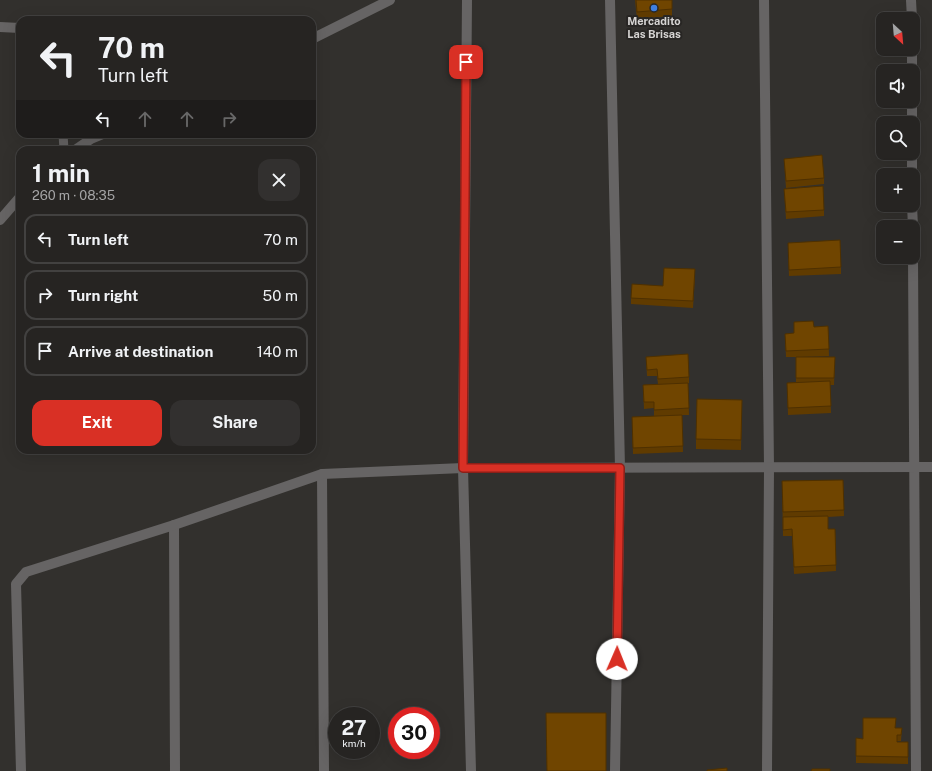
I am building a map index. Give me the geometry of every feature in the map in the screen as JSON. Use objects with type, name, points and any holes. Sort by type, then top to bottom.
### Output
[{"type":"street","points":[[316,37],[390,0]]},
{"type":"street","points":[[467,0],[463,468],[471,771]]},
{"type":"street","points":[[610,0],[620,468],[615,771]]},
{"type":"street","points":[[764,0],[769,468],[767,771]]},
{"type":"street","points":[[912,0],[912,12]]},
{"type":"street","points":[[0,27],[16,28]]},
{"type":"street","points":[[81,146],[93,138]]},
{"type":"street","points":[[0,220],[16,202]]},
{"type":"street","points":[[913,264],[916,771]]},
{"type":"street","points":[[22,771],[16,584],[26,572],[174,525],[322,474],[463,468],[932,467]]},
{"type":"street","points":[[322,474],[324,771]]},
{"type":"street","points":[[174,525],[175,771]]},
{"type":"building","points":[[636,0],[672,0],[672,9],[637,12]]},
{"type":"building","points":[[822,155],[824,178],[786,181],[784,159]]},
{"type":"building","points":[[823,186],[824,210],[786,212],[784,189]]},
{"type":"building","points":[[840,240],[841,267],[789,270],[788,243]]},
{"type":"building","points":[[664,268],[695,269],[693,301],[631,298],[632,284],[663,286]]},
{"type":"building","points":[[813,321],[814,327],[828,326],[829,349],[786,351],[785,334],[794,333],[794,322]]},
{"type":"building","points":[[688,354],[689,377],[658,379],[657,369],[647,370],[646,357]]},
{"type":"building","points":[[796,357],[835,357],[834,378],[796,378]]},
{"type":"building","points":[[830,381],[831,406],[788,408],[787,383]]},
{"type":"building","points":[[688,383],[689,408],[654,410],[654,402],[644,402],[643,385]]},
{"type":"building","points":[[697,399],[742,400],[741,440],[696,439]]},
{"type":"building","points":[[682,415],[683,446],[633,448],[632,417]]},
{"type":"building","points":[[843,480],[844,510],[783,512],[782,481]]},
{"type":"building","points":[[828,516],[828,529],[835,529],[836,565],[794,567],[792,529],[783,530],[783,517]]},
{"type":"building","points":[[546,713],[606,713],[606,771],[547,771]]},
{"type":"building","points":[[863,718],[896,718],[895,728],[902,728],[901,735],[897,735],[897,742],[908,742],[908,757],[856,756],[856,738],[863,739]]},
{"type":"building","points":[[727,768],[727,771],[707,771],[707,770]]},
{"type":"building","points":[[812,769],[830,769],[830,771],[811,771]]},
{"type":"place","name":"Mercadito Las Brisas","points":[[654,8]]},
{"type":"route","points":[[466,62],[463,468],[620,468],[617,659]]}]
